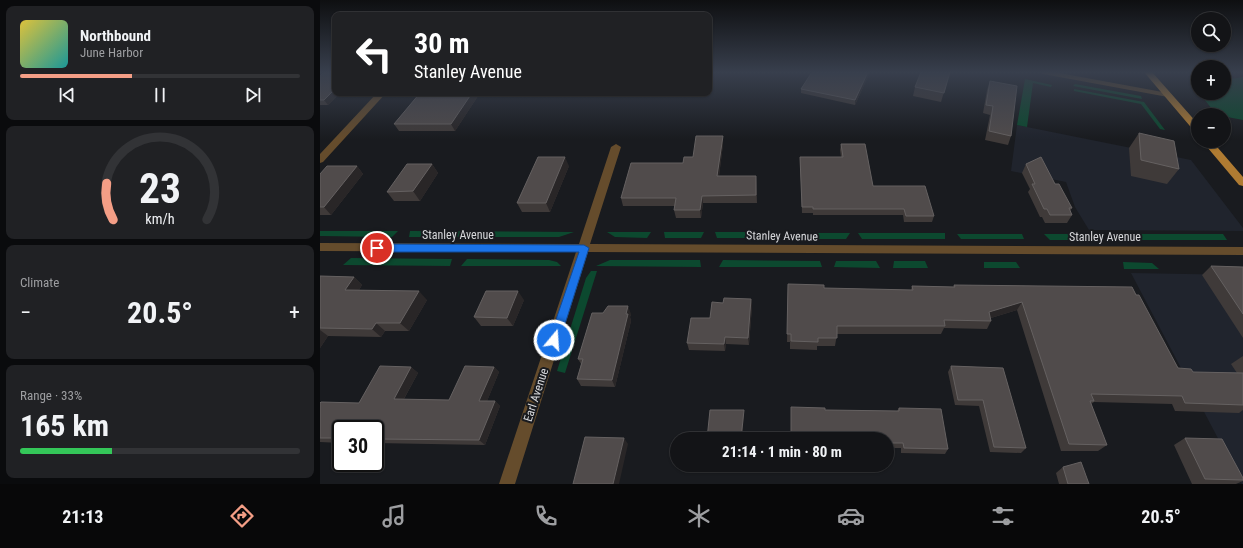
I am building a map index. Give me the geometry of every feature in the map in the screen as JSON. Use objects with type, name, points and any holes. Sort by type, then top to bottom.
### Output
[{"type":"main road","points":[[1168,95],[1191,122]]},
{"type":"main road","points":[[1213,148],[1243,183]]},
{"type":"street","points":[[320,160],[379,96]]},
{"type":"street","name":"Earl Avenue","points":[[507,484],[616,147]]},
{"type":"street","name":"Stanley Avenue","points":[[320,247],[1243,251]]},
{"type":"shaded area","points":[[1017,125],[1191,160],[1243,228],[1243,231],[1089,230],[1075,207],[1066,182],[1011,171]]},
{"type":"shaded area","points":[[1131,273],[1243,275],[1243,484],[1242,484]]},
{"type":"green space","points":[[1022,95],[1031,95],[1027,127],[1017,125]]},
{"type":"green space","points":[[1092,95],[1104,95],[1144,102],[1165,130],[1160,129],[1141,104]]},
{"type":"green space","points":[[1119,95],[1141,96],[1142,99]]},
{"type":"green space","points":[[1231,95],[1243,95],[1243,120],[1231,118],[1231,108],[1211,108],[1205,100],[1231,100]]},
{"type":"green space","points":[[320,231],[398,231],[392,237],[320,236]]},
{"type":"green space","points":[[410,231],[574,232],[559,237],[409,237]]},
{"type":"green space","points":[[607,232],[651,232],[647,238],[615,237]]},
{"type":"green space","points":[[664,232],[704,232],[701,238],[665,238]]},
{"type":"green space","points":[[715,232],[767,232],[764,238],[717,238]]},
{"type":"green space","points":[[800,233],[850,233],[846,239],[802,239]]},
{"type":"green space","points":[[858,233],[945,233],[945,239],[862,239]]},
{"type":"green space","points":[[957,234],[1022,234],[1024,239],[961,239]]},
{"type":"green space","points":[[1044,234],[1094,234],[1095,240],[1050,240]]},
{"type":"green space","points":[[1125,234],[1223,234],[1227,240],[1131,240]]},
{"type":"green space","points":[[351,258],[452,259],[450,266],[343,265]]},
{"type":"green space","points":[[467,259],[549,260],[557,262],[561,266],[461,266]]},
{"type":"green space","points":[[610,260],[700,260],[701,267],[596,266]]},
{"type":"green space","points":[[723,260],[820,261],[822,267],[719,267]]},
{"type":"green space","points":[[836,261],[876,261],[880,268],[834,267]]},
{"type":"green space","points":[[894,261],[925,261],[928,268],[893,268]]},
{"type":"green space","points":[[984,262],[1016,262],[1020,268],[984,268]]},
{"type":"green space","points":[[1123,262],[1152,263],[1159,269],[1124,269]]},
{"type":"green space","points":[[591,271],[597,271],[565,373],[557,371],[586,278]]},
{"type":"building","points":[[320,95],[329,95],[324,100],[320,100]]},
{"type":"building","points":[[828,95],[858,95],[855,100]]},
{"type":"building","points":[[988,95],[1016,95],[1011,136],[989,131],[993,106],[986,105]]},
{"type":"building","points":[[417,96],[470,96],[451,124],[394,124]]},
{"type":"building","points":[[1139,133],[1174,141],[1179,169],[1141,160]]},
{"type":"building","points":[[696,136],[723,136],[717,176],[756,176],[756,195],[702,196],[700,210],[674,210],[676,198],[621,198],[631,163],[683,163],[684,157],[693,157]]},
{"type":"building","points":[[841,144],[865,144],[873,186],[925,186],[934,216],[906,216],[904,209],[813,209],[813,207],[802,207],[800,157],[843,157]]},
{"type":"building","points":[[538,157],[565,157],[546,203],[517,203]]},
{"type":"building","points":[[1041,157],[1055,184],[1059,184],[1072,208],[1069,208],[1072,215],[1050,215],[1047,209],[1044,209],[1032,184],[1035,184],[1026,164]]},
{"type":"building","points":[[407,164],[432,164],[413,191],[387,192]]},
{"type":"building","points":[[327,166],[357,166],[324,207],[320,207],[320,174]]},
{"type":"building","points":[[1211,266],[1243,267],[1243,314]]},
{"type":"building","points":[[320,276],[354,277],[345,290],[419,291],[400,323],[376,323],[372,329],[320,328]]},
{"type":"building","points":[[788,284],[824,285],[824,288],[913,290],[912,286],[955,287],[954,285],[1132,287],[1136,295],[1139,295],[1178,368],[1191,369],[1193,372],[1243,373],[1243,405],[1185,403],[1182,396],[1091,394],[1094,401],[1090,401],[1107,445],[1069,444],[1022,302],[989,312],[991,321],[944,320],[945,326],[837,326],[837,338],[818,338],[818,342],[791,341],[791,334],[787,334]]},
{"type":"building","points":[[486,291],[518,291],[507,318],[474,317]]},
{"type":"building","points":[[724,298],[751,299],[748,338],[725,337],[724,344],[687,343],[691,318],[710,318],[712,302],[723,303]]},
{"type":"building","points":[[608,306],[628,306],[626,314],[628,314],[612,380],[577,379],[583,359],[578,359],[592,313],[603,313]]},
{"type":"building","points":[[380,366],[411,367],[394,399],[449,400],[465,366],[494,367],[479,401],[495,401],[479,440],[384,439],[384,420],[332,420],[332,438],[320,438],[321,402],[359,403]]},
{"type":"building","points":[[951,366],[1003,368],[1026,448],[994,447],[983,400],[958,400]]},
{"type":"building","points":[[791,407],[825,408],[825,410],[899,411],[899,408],[941,409],[948,449],[904,448],[903,443],[894,443],[894,432],[791,432]]},
{"type":"building","points":[[710,410],[744,410],[742,432],[708,432]]},
{"type":"building","points":[[585,437],[624,438],[613,484],[573,484]]},
{"type":"building","points":[[1185,438],[1222,439],[1243,480],[1205,479]]},
{"type":"building","points":[[1081,462],[1089,484],[1068,484],[1063,467]]},
{"type":"route","points":[[377,248],[584,248],[554,340]]}]
